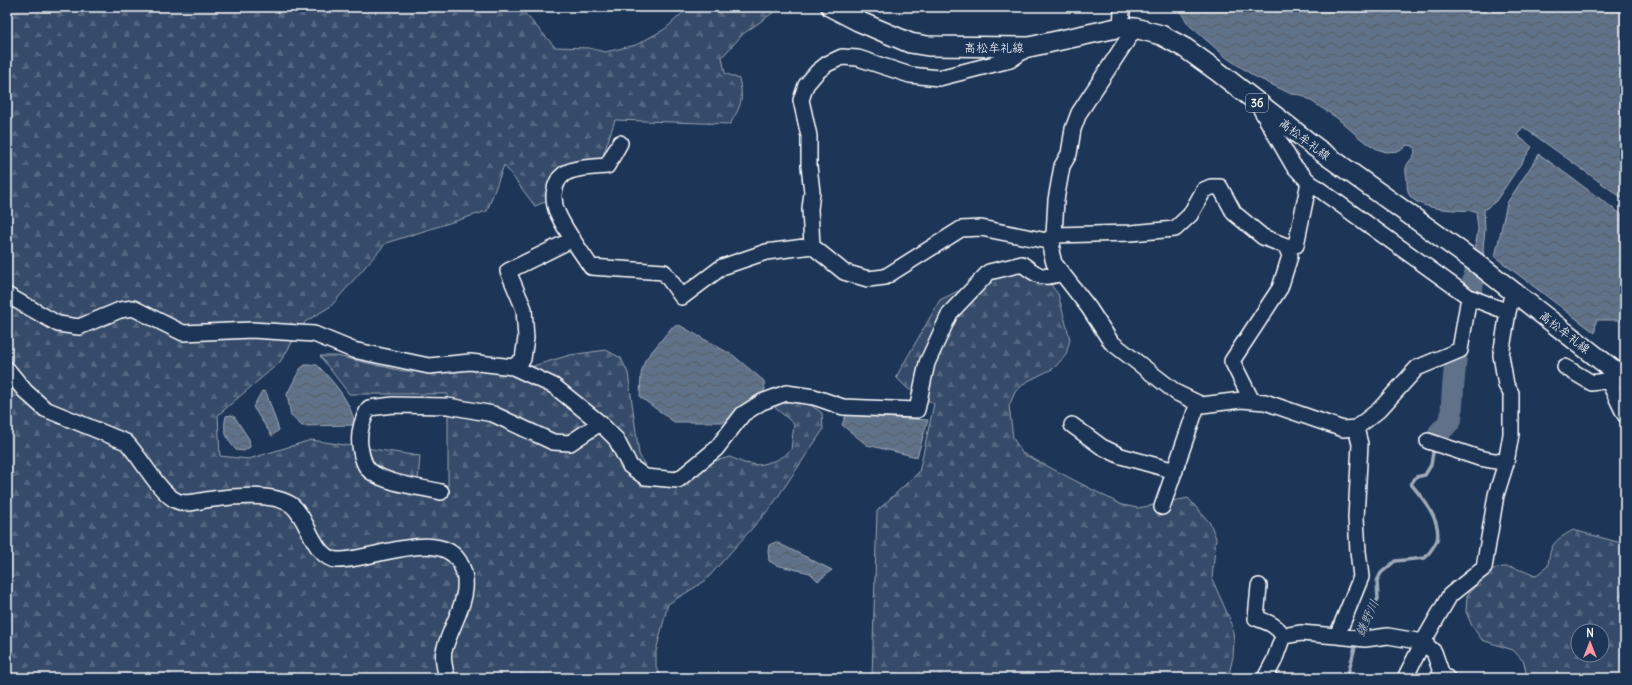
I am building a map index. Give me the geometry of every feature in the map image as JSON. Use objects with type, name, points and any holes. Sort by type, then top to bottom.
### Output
[{"type":"main road","name":"高松牟礼線","points":[[831,7],[858,21],[910,43],[928,46],[1028,47],[1128,28],[1161,35],[1185,48],[1217,71],[1322,152],[1474,261],[1625,378]]},
{"type":"street","points":[[1124,7],[1122,11],[1128,28],[1079,113],[1073,129],[1070,154],[1062,166],[1056,200],[1054,235],[1051,251],[1054,263],[1089,308],[1111,342],[1177,393],[1202,405],[1241,400],[1265,402],[1343,429],[1356,428],[1379,410],[1417,368],[1460,350],[1469,297]]},
{"type":"street","points":[[812,246],[810,209],[812,192],[808,136],[801,100],[806,85],[817,72],[827,64],[842,57],[858,58],[910,75],[939,78],[1010,60],[1028,47]]},
{"type":"street","points":[[1258,103],[1293,165],[1309,182],[1469,297],[1508,312]]},
{"type":"street","points":[[620,143],[607,166],[582,168],[565,174],[558,181],[553,197],[557,213],[590,267],[664,272],[682,297],[722,267],[766,252],[812,246],[844,272],[868,279],[885,277],[961,229],[981,228],[1047,241],[1054,235],[1131,233],[1175,229],[1190,215],[1204,190],[1211,187],[1220,188],[1234,213],[1263,238],[1286,246],[1296,245],[1309,182]]},
{"type":"street","points":[[513,367],[523,359],[526,338],[524,309],[508,271],[573,239]]},
{"type":"street","points":[[1252,401],[1232,360],[1280,288],[1290,256],[1286,246]]},
{"type":"street","points":[[7,295],[58,324],[79,327],[120,310],[133,308],[183,333],[252,330],[314,334],[353,350],[429,366],[470,362],[513,367],[554,386],[600,423],[616,439],[630,466],[645,477],[678,480],[716,449],[743,414],[762,402],[786,393],[814,397],[843,407],[917,410],[927,363],[950,313],[989,272],[1022,264],[1038,276],[1052,276],[1061,273]]},
{"type":"street","points":[[1405,678],[1423,642],[1450,595],[1484,568],[1496,495],[1506,463],[1511,434],[1511,393],[1506,385],[1501,355],[1513,291]]},
{"type":"street","points":[[1565,367],[1592,383],[1608,380],[1625,415]]},
{"type":"street","points":[[7,369],[25,391],[45,409],[126,442],[136,451],[164,491],[177,501],[191,503],[240,496],[279,499],[291,504],[298,513],[317,546],[325,556],[336,560],[371,556],[417,546],[431,546],[444,549],[454,554],[461,565],[465,579],[465,593],[461,609],[444,652],[447,678]]},
{"type":"street","points":[[1162,507],[1198,403]]},
{"type":"street","points":[[441,492],[385,479],[369,470],[361,454],[358,435],[364,416],[370,408],[393,405],[448,406],[493,414],[553,442],[570,443],[600,423]]},
{"type":"street","points":[[1072,425],[1102,447],[1121,456],[1175,471]]},
{"type":"street","points":[[1338,636],[1361,577],[1356,518],[1360,444],[1356,428]]},
{"type":"street","points":[[1428,441],[1479,458],[1506,463]]},
{"type":"street","points":[[1259,586],[1256,618],[1274,625],[1280,630],[1283,636],[1265,678]]},
{"type":"street","points":[[1283,636],[1302,633],[1360,639],[1388,636],[1423,642],[1434,652],[1442,674],[1447,678]]},
{"type":"green space","points":[[7,7],[519,7],[555,47],[589,48],[605,52],[636,45],[665,29],[689,7],[781,7],[743,34],[722,57],[725,73],[739,79],[741,92],[739,107],[730,124],[615,120],[601,162],[572,162],[557,170],[550,200],[535,206],[504,165],[487,211],[386,243],[331,306],[305,322],[280,362],[218,415],[220,456],[249,459],[311,440],[420,456],[417,494],[448,491],[448,394],[349,394],[320,356],[337,356],[403,371],[523,369],[570,355],[606,350],[621,358],[628,373],[639,454],[647,469],[663,474],[730,457],[744,463],[759,465],[777,460],[791,450],[794,424],[771,404],[799,397],[822,413],[823,430],[771,507],[705,581],[668,604],[656,651],[656,667],[662,678],[7,678]]},
{"type":"green space","points":[[1017,273],[1048,281],[1058,294],[1070,339],[1066,355],[1054,368],[1026,382],[1015,392],[1009,406],[1013,438],[1022,453],[1122,505],[1138,508],[1188,498],[1210,523],[1216,538],[1212,579],[1232,624],[1234,641],[1233,657],[1228,678],[872,678],[877,511],[919,472],[934,404],[907,388],[896,377],[940,300],[968,286],[1000,276]]},
{"type":"green space","points":[[1573,530],[1625,544],[1625,678],[1527,678],[1524,662],[1513,650],[1482,640],[1472,626],[1466,612],[1467,595],[1483,578],[1490,572],[1504,567],[1512,568],[1535,576],[1548,566],[1550,553],[1557,540]]},
{"type":"water","points":[[1177,7],[1625,7],[1625,200],[1523,127],[1517,135],[1532,147],[1496,201],[1484,210],[1484,258],[1475,250],[1478,229],[1476,211],[1440,209],[1422,205],[1410,196],[1407,188],[1406,169],[1415,152],[1413,146],[1407,145],[1400,151],[1386,152],[1377,149],[1361,139],[1337,118],[1302,95],[1291,94],[1254,76],[1227,58],[1189,25]]},
{"type":"water","points":[[1539,154],[1625,217],[1625,320],[1596,320],[1595,333],[1495,257],[1507,203]]},
{"type":"water","points":[[679,325],[734,356],[764,381],[765,390],[724,422],[674,422],[640,397],[641,374],[645,360],[672,327]]},
{"type":"water","points":[[305,365],[317,365],[335,385],[350,408],[355,425],[302,426],[291,416],[287,394],[300,369]]},
{"type":"water","points":[[262,391],[266,392],[279,430],[272,436],[253,407]]},
{"type":"water","points":[[846,415],[928,420],[917,457],[867,445],[842,425]]},
{"type":"water","points":[[226,416],[234,416],[249,439],[250,447],[244,451],[236,450],[226,434]]},
{"type":"water","points":[[776,542],[832,570],[818,581],[810,573],[776,565],[769,561],[768,551],[769,545]]},
{"type":"waterway","name":"鎌野川","points":[[1471,293],[1475,273]]},
{"type":"waterway","name":"鎌野川","points":[[1436,441],[1439,433],[1451,420],[1456,355]]},
{"type":"waterway","name":"鎌野川","points":[[1359,635],[1366,616],[1378,599],[1377,581],[1381,573],[1395,561],[1425,558],[1437,540],[1437,525],[1434,517],[1411,484],[1416,477],[1425,475],[1431,465],[1434,446]]},
{"type":"waterway","name":"鎌野川","points":[[1347,678],[1356,643]]}]
